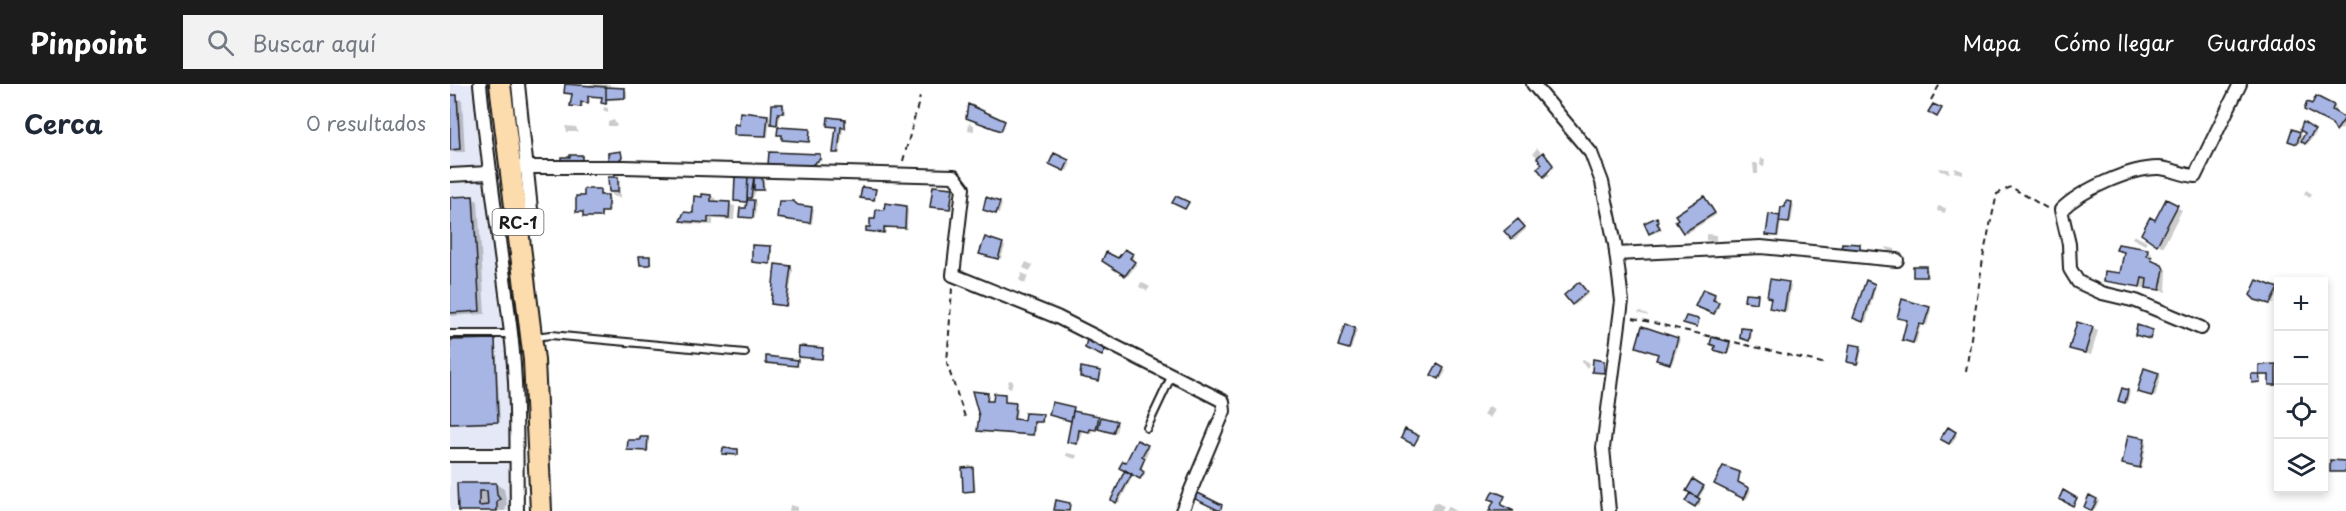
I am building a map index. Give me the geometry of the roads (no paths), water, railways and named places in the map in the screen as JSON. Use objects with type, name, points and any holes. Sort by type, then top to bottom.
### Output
[{"type":"main road","name":"RC-1","points":[[500,84],[518,166],[519,227],[531,337],[541,511]]},
{"type":"street","points":[[480,84],[488,173],[511,334],[517,511]]},
{"type":"street","points":[[518,84],[518,166],[954,176],[963,188],[953,275],[1057,317],[1223,401],[1224,411],[1182,511]]},
{"type":"street","points":[[1533,84],[1591,153],[1602,182],[1616,254],[1622,301],[1603,448],[1609,511]]},
{"type":"street","points":[[2201,328],[2136,301],[2102,293],[2078,282],[2070,269],[2069,244],[2061,210],[2092,187],[2159,168],[2182,175],[2195,176],[2240,84]]},
{"type":"street","points":[[450,175],[488,173]]},
{"type":"street","points":[[1616,254],[1761,247],[1897,260]]},
{"type":"street","points":[[450,455],[516,455]]},
{"type":"lane","points":[[450,334],[511,334]]},
{"type":"lane","points":[[531,337],[551,335],[746,353]]},
{"type":"lane","points":[[1147,428],[1172,375]]}]
